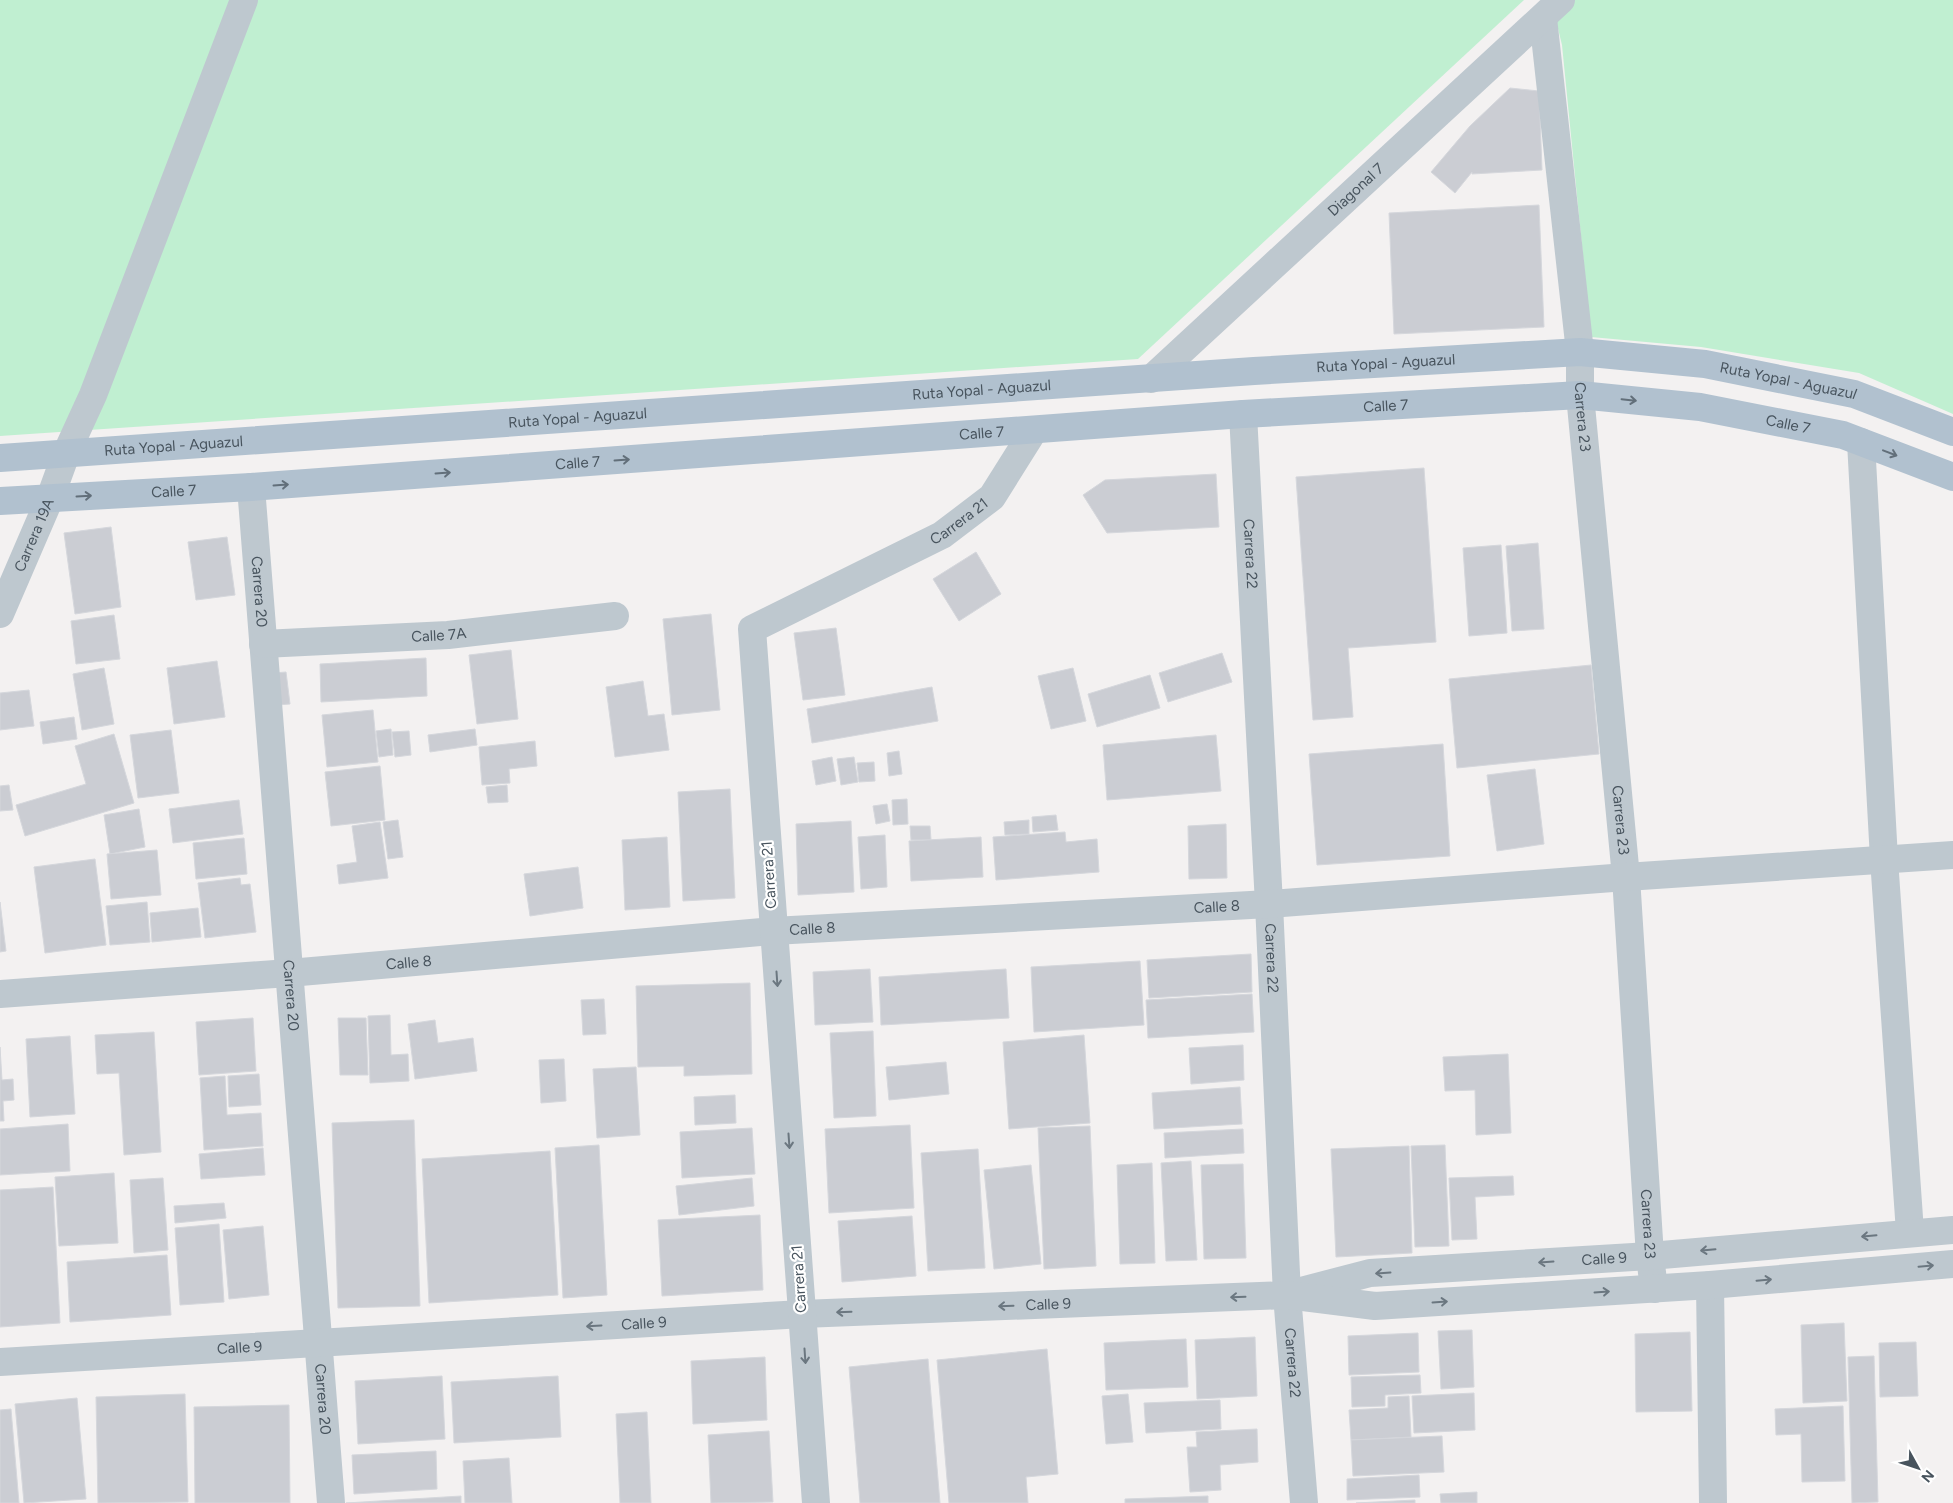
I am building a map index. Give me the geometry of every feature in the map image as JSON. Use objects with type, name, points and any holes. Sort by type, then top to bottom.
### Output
[{"type":"main road","name":"Calle 7","points":[[0,502],[251,487],[1243,414],[1580,395],[1700,407],[1843,435],[1953,477]]},
{"type":"street","name":"Carrera 19A","points":[[0,614],[50,498],[66,454],[93,395],[244,0]]},
{"type":"street","name":"Carrera 23","points":[[1552,9],[1580,352],[1580,395],[1626,877],[1650,1256],[1654,1288]]},
{"type":"street","name":"Diagonal 7","points":[[1151,379],[1552,9]]},
{"type":"street","name":"Ruta Yopal - Aguazul","points":[[0,458],[1151,379],[1580,352],[1705,364],[1854,394],[1953,432]]},
{"type":"street","name":"Carrera 22","points":[[1243,414],[1269,904],[1287,1295],[1304,1503]]},
{"type":"street","name":"Carrera 21","points":[[816,1503],[752,629],[942,535],[992,496],[1034,430]]},
{"type":"street","points":[[1861,442],[1884,859],[1910,1232]]},
{"type":"street","name":"Carrera 20","points":[[251,487],[331,1503]]},
{"type":"street","name":"Calle 7A","points":[[263,644],[448,635],[615,616]]},
{"type":"street","name":"Calle 8","points":[[0,994],[289,973],[774,931],[1269,904],[1953,855]]},
{"type":"street","name":"Calle 9","points":[[1287,1295],[1370,1273],[1650,1256],[1910,1232],[1953,1230]]},
{"type":"street","name":"Calle 9","points":[[0,1362],[802,1314],[1287,1295],[1375,1306],[1710,1285],[1953,1264]]},
{"type":"street","points":[[1710,1285],[1713,1503]]},
{"type":"green space","points":[[0,0],[1524,0],[1138,359],[0,436]]},
{"type":"green space","points":[[1551,0],[1953,0],[1953,414],[1859,373],[1701,347],[1591,337],[1562,45]]},
{"type":"building","points":[[1510,88],[1539,91],[1542,170],[1472,174],[1472,172],[1455,193],[1431,172],[1470,126]]},
{"type":"building","points":[[1539,205],[1544,327],[1394,334],[1389,213]]},
{"type":"building","points":[[1424,468],[1436,642],[1348,648],[1353,717],[1313,720],[1296,477]]},
{"type":"building","points":[[1216,474],[1219,527],[1107,533],[1083,495],[1105,480]]},
{"type":"building","points":[[111,527],[121,607],[75,614],[64,533]]},
{"type":"building","points":[[227,537],[235,595],[196,600],[188,542]]},
{"type":"building","points":[[1538,543],[1544,629],[1512,631],[1506,546]]},
{"type":"building","points":[[1501,545],[1507,633],[1469,636],[1463,548]]},
{"type":"building","points":[[976,552],[1001,594],[959,621],[933,579]]},
{"type":"building","points":[[711,614],[720,710],[672,715],[663,619]]},
{"type":"building","points":[[114,615],[120,659],[76,664],[71,621]]},
{"type":"building","points":[[836,628],[845,695],[803,700],[794,633]]},
{"type":"building","points":[[511,650],[518,719],[477,724],[469,655]]},
{"type":"building","points":[[1222,653],[1232,682],[1168,702],[1159,673]]},
{"type":"building","points":[[426,658],[427,696],[321,702],[320,664]]},
{"type":"building","points":[[217,661],[225,717],[174,724],[167,668]]},
{"type":"building","points":[[1591,665],[1599,754],[1457,768],[1449,679]]},
{"type":"building","points":[[104,668],[114,724],[82,730],[73,674]]},
{"type":"building","points":[[1073,668],[1086,721],[1051,729],[1038,676]]},
{"type":"building","points":[[286,672],[290,704],[277,705],[274,673]]},
{"type":"building","points":[[1150,675],[1160,708],[1097,727],[1088,694]]},
{"type":"building","points":[[643,681],[648,716],[664,714],[669,750],[615,757],[606,687]]},
{"type":"building","points":[[932,687],[938,721],[812,743],[807,709]]},
{"type":"building","points":[[29,690],[34,726],[0,730],[0,693]]},
{"type":"building","points":[[373,710],[378,762],[327,767],[322,715]]},
{"type":"building","points":[[74,717],[77,739],[43,744],[40,722]]},
{"type":"building","points":[[391,729],[393,755],[379,757],[376,731]]},
{"type":"building","points":[[475,729],[477,745],[430,752],[428,735]]},
{"type":"building","points":[[171,730],[179,793],[138,798],[130,735]]},
{"type":"building","points":[[409,731],[411,755],[395,757],[392,732]]},
{"type":"building","points":[[114,734],[134,803],[25,836],[16,805],[86,784],[75,746]]},
{"type":"building","points":[[1216,735],[1221,791],[1107,800],[1103,745]]},
{"type":"building","points":[[535,741],[537,766],[509,769],[510,783],[482,785],[479,747]]},
{"type":"building","points":[[1443,744],[1450,856],[1317,865],[1309,754]]},
{"type":"building","points":[[899,751],[902,774],[889,776],[887,753]]},
{"type":"building","points":[[832,757],[836,781],[816,785],[812,761]]},
{"type":"building","points":[[854,757],[858,782],[841,785],[837,759]]},
{"type":"building","points":[[874,762],[875,781],[859,782],[857,763]]},
{"type":"building","points":[[380,766],[385,820],[331,826],[325,772]]},
{"type":"building","points":[[1535,769],[1544,844],[1497,851],[1487,775]]},
{"type":"building","points":[[9,785],[13,810],[0,811],[0,786]]},
{"type":"building","points":[[507,785],[508,802],[488,803],[486,787]]},
{"type":"building","points":[[730,789],[735,898],[683,901],[678,792]]},
{"type":"building","points":[[907,799],[908,824],[893,825],[892,800]]},
{"type":"building","points":[[239,800],[243,834],[173,843],[169,809]]},
{"type":"building","points":[[887,804],[890,821],[876,824],[873,806]]},
{"type":"building","points":[[139,809],[145,847],[110,854],[104,815]]},
{"type":"building","points":[[1056,815],[1058,830],[1033,832],[1032,817]]},
{"type":"building","points":[[398,820],[403,857],[388,859],[383,822]]},
{"type":"building","points":[[1029,820],[1029,834],[1005,835],[1004,822]]},
{"type":"building","points":[[851,821],[854,892],[798,895],[796,824]]},
{"type":"building","points":[[380,822],[388,878],[339,884],[337,865],[357,862],[352,826]]},
{"type":"building","points":[[1226,824],[1227,878],[1189,879],[1188,826]]},
{"type":"building","points":[[910,826],[930,826],[931,840],[911,840]]},
{"type":"building","points":[[1065,832],[1066,842],[1097,839],[1099,872],[996,880],[993,837]]},
{"type":"building","points":[[885,835],[887,887],[861,889],[858,837]]},
{"type":"building","points":[[667,837],[670,907],[625,910],[622,840]]},
{"type":"building","points":[[981,837],[983,877],[911,881],[909,841]]},
{"type":"building","points":[[244,838],[247,874],[196,879],[193,843]]},
{"type":"building","points":[[157,850],[161,895],[111,899],[107,854]]},
{"type":"building","points":[[95,859],[106,945],[45,953],[34,867]]},
{"type":"building","points":[[578,867],[583,908],[530,916],[524,874]]},
{"type":"building","points":[[240,878],[241,885],[250,884],[256,932],[205,938],[198,883]]},
{"type":"building","points":[[0,902],[6,951],[0,952]]},
{"type":"building","points":[[147,902],[150,942],[110,945],[106,906]]},
{"type":"building","points":[[198,908],[201,937],[152,942],[150,913]]},
{"type":"building","points":[[1251,954],[1252,992],[1149,998],[1147,960]]},
{"type":"building","points":[[1140,961],[1144,1025],[1034,1032],[1031,967]]},
{"type":"building","points":[[870,969],[873,1022],[815,1025],[813,972]]},
{"type":"building","points":[[1006,969],[1009,1018],[881,1025],[879,977]]},
{"type":"building","points":[[750,983],[752,1074],[684,1076],[684,1066],[638,1067],[636,986]]},
{"type":"building","points":[[1252,994],[1254,1032],[1148,1038],[1146,1000]]},
{"type":"building","points":[[604,999],[606,1034],[583,1035],[581,1000]]},
{"type":"building","points":[[390,1015],[391,1055],[408,1054],[409,1081],[370,1083],[368,1016]]},
{"type":"building","points":[[253,1018],[256,1071],[199,1075],[196,1022]]},
{"type":"building","points":[[338,1018],[366,1018],[368,1075],[340,1075]]},
{"type":"building","points":[[435,1020],[438,1043],[473,1038],[477,1071],[415,1079],[408,1024]]},
{"type":"building","points":[[873,1031],[876,1116],[834,1118],[830,1033]]},
{"type":"building","points":[[154,1032],[161,1152],[124,1155],[119,1073],[97,1074],[95,1035]]},
{"type":"building","points":[[1084,1035],[1090,1123],[1009,1129],[1003,1042]]},
{"type":"building","points":[[70,1036],[75,1114],[30,1117],[26,1039]]},
{"type":"building","points":[[1243,1045],[1244,1080],[1191,1084],[1189,1048]]},
{"type":"building","points":[[0,1047],[2,1080],[13,1079],[14,1100],[3,1101],[4,1121],[0,1121]]},
{"type":"building","points":[[1508,1054],[1511,1133],[1476,1135],[1475,1090],[1445,1091],[1443,1057]]},
{"type":"building","points":[[564,1059],[566,1101],[541,1103],[539,1060]]},
{"type":"building","points":[[946,1062],[949,1094],[889,1100],[886,1067]]},
{"type":"building","points":[[636,1067],[640,1135],[597,1138],[593,1069]]},
{"type":"building","points":[[259,1074],[261,1105],[229,1107],[228,1076]]},
{"type":"building","points":[[225,1076],[227,1115],[261,1113],[263,1146],[204,1150],[200,1078]]},
{"type":"building","points":[[1240,1087],[1242,1124],[1154,1129],[1152,1093]]},
{"type":"building","points":[[735,1095],[736,1123],[695,1125],[694,1097]]},
{"type":"building","points":[[414,1120],[420,1306],[338,1308],[332,1123]]},
{"type":"building","points":[[68,1124],[70,1171],[0,1175],[0,1129]]},
{"type":"building","points":[[910,1125],[914,1208],[829,1213],[825,1129]]},
{"type":"building","points":[[1090,1126],[1096,1266],[1044,1269],[1038,1128]]},
{"type":"building","points":[[752,1128],[755,1174],[682,1178],[680,1132]]},
{"type":"building","points":[[1243,1129],[1244,1153],[1165,1158],[1164,1133]]},
{"type":"building","points":[[599,1145],[607,1295],[563,1298],[555,1148]]},
{"type":"building","points":[[1445,1145],[1449,1246],[1415,1247],[1411,1146]]},
{"type":"building","points":[[1409,1146],[1412,1253],[1336,1257],[1331,1149]]},
{"type":"building","points":[[263,1148],[265,1175],[201,1179],[199,1154]]},
{"type":"building","points":[[978,1149],[985,1268],[928,1271],[921,1153]]},
{"type":"building","points":[[550,1151],[558,1295],[429,1303],[422,1159]]},
{"type":"building","points":[[1191,1161],[1197,1260],[1166,1261],[1161,1163]]},
{"type":"building","points":[[1152,1163],[1155,1263],[1120,1264],[1117,1165]]},
{"type":"building","points":[[1243,1164],[1246,1258],[1204,1259],[1201,1165]]},
{"type":"building","points":[[1031,1165],[1041,1264],[994,1269],[984,1170]]},
{"type":"building","points":[[114,1173],[118,1243],[59,1246],[55,1177]]},
{"type":"building","points":[[1513,1176],[1514,1195],[1475,1197],[1477,1239],[1452,1240],[1449,1178]]},
{"type":"building","points":[[163,1178],[168,1250],[134,1253],[130,1180]]},
{"type":"building","points":[[752,1178],[754,1206],[679,1215],[676,1186]]},
{"type":"building","points":[[53,1187],[60,1323],[0,1327],[0,1190]]},
{"type":"building","points":[[224,1203],[226,1218],[175,1223],[174,1206]]},
{"type":"building","points":[[760,1215],[763,1290],[662,1296],[658,1220]]},
{"type":"building","points":[[912,1216],[916,1276],[842,1282],[838,1221]]},
{"type":"building","points":[[219,1224],[224,1302],[180,1305],[175,1228]]},
{"type":"building","points":[[263,1226],[269,1295],[229,1299],[223,1230]]},
{"type":"building","points":[[167,1255],[171,1315],[70,1322],[67,1262]]},
{"type":"building","points":[[1844,1323],[1847,1401],[1803,1403],[1801,1325]]},
{"type":"building","points":[[1472,1330],[1474,1387],[1441,1389],[1438,1331]]},
{"type":"building","points":[[1690,1332],[1692,1411],[1636,1412],[1635,1334]]},
{"type":"building","points":[[1418,1333],[1419,1372],[1349,1375],[1348,1336]]},
{"type":"building","points":[[1255,1337],[1257,1396],[1197,1399],[1195,1340]]},
{"type":"building","points":[[1186,1339],[1188,1387],[1106,1390],[1104,1343]]},
{"type":"building","points":[[1916,1342],[1918,1396],[1880,1397],[1879,1343]]},
{"type":"building","points":[[1047,1349],[1058,1474],[1026,1477],[1028,1503],[949,1503],[937,1360]]},
{"type":"building","points":[[1874,1356],[1878,1502],[1852,1503],[1848,1357]]},
{"type":"building","points":[[765,1357],[767,1420],[693,1424],[691,1361]]},
{"type":"building","points":[[928,1359],[940,1503],[860,1503],[849,1367]]},
{"type":"building","points":[[1420,1375],[1421,1393],[1385,1395],[1385,1406],[1352,1407],[1351,1377]]},
{"type":"building","points":[[442,1376],[445,1439],[358,1444],[355,1381]]},
{"type":"building","points":[[558,1376],[561,1437],[454,1443],[451,1382]]},
{"type":"building","points":[[1474,1393],[1475,1430],[1414,1433],[1412,1396]]},
{"type":"building","points":[[185,1394],[188,1502],[98,1503],[96,1397]]},
{"type":"building","points":[[1128,1394],[1133,1442],[1106,1444],[1102,1396]]},
{"type":"building","points":[[1409,1396],[1411,1437],[1351,1440],[1349,1410],[1388,1408],[1388,1397]]},
{"type":"building","points":[[77,1398],[86,1499],[24,1503],[15,1404]]},
{"type":"building","points":[[1220,1400],[1221,1429],[1146,1433],[1144,1403]]},
{"type":"building","points":[[289,1405],[290,1503],[195,1503],[194,1407]]},
{"type":"building","points":[[1843,1406],[1845,1481],[1802,1482],[1801,1434],[1776,1435],[1775,1409]]},
{"type":"building","points":[[11,1409],[19,1503],[0,1503],[0,1410]]},
{"type":"building","points":[[647,1412],[651,1503],[620,1503],[616,1414]]},
{"type":"building","points":[[1257,1429],[1258,1462],[1220,1465],[1221,1490],[1190,1492],[1187,1447],[1197,1447],[1196,1432]]},
{"type":"building","points":[[769,1431],[773,1502],[711,1503],[708,1435]]},
{"type":"building","points":[[1442,1436],[1444,1472],[1353,1476],[1351,1440]]},
{"type":"building","points":[[436,1451],[437,1489],[354,1494],[352,1455]]},
{"type":"building","points":[[509,1458],[512,1503],[465,1503],[463,1461]]},
{"type":"building","points":[[1419,1475],[1420,1497],[1347,1500],[1347,1479]]},
{"type":"building","points":[[1477,1492],[1477,1503],[1441,1503],[1440,1494]]},
{"type":"building","points":[[461,1496],[461,1503],[346,1503]]},
{"type":"building","points":[[1208,1496],[1208,1503],[1125,1503],[1125,1499]]},
{"type":"building","points":[[1415,1500],[1415,1503],[1356,1503]]}]
